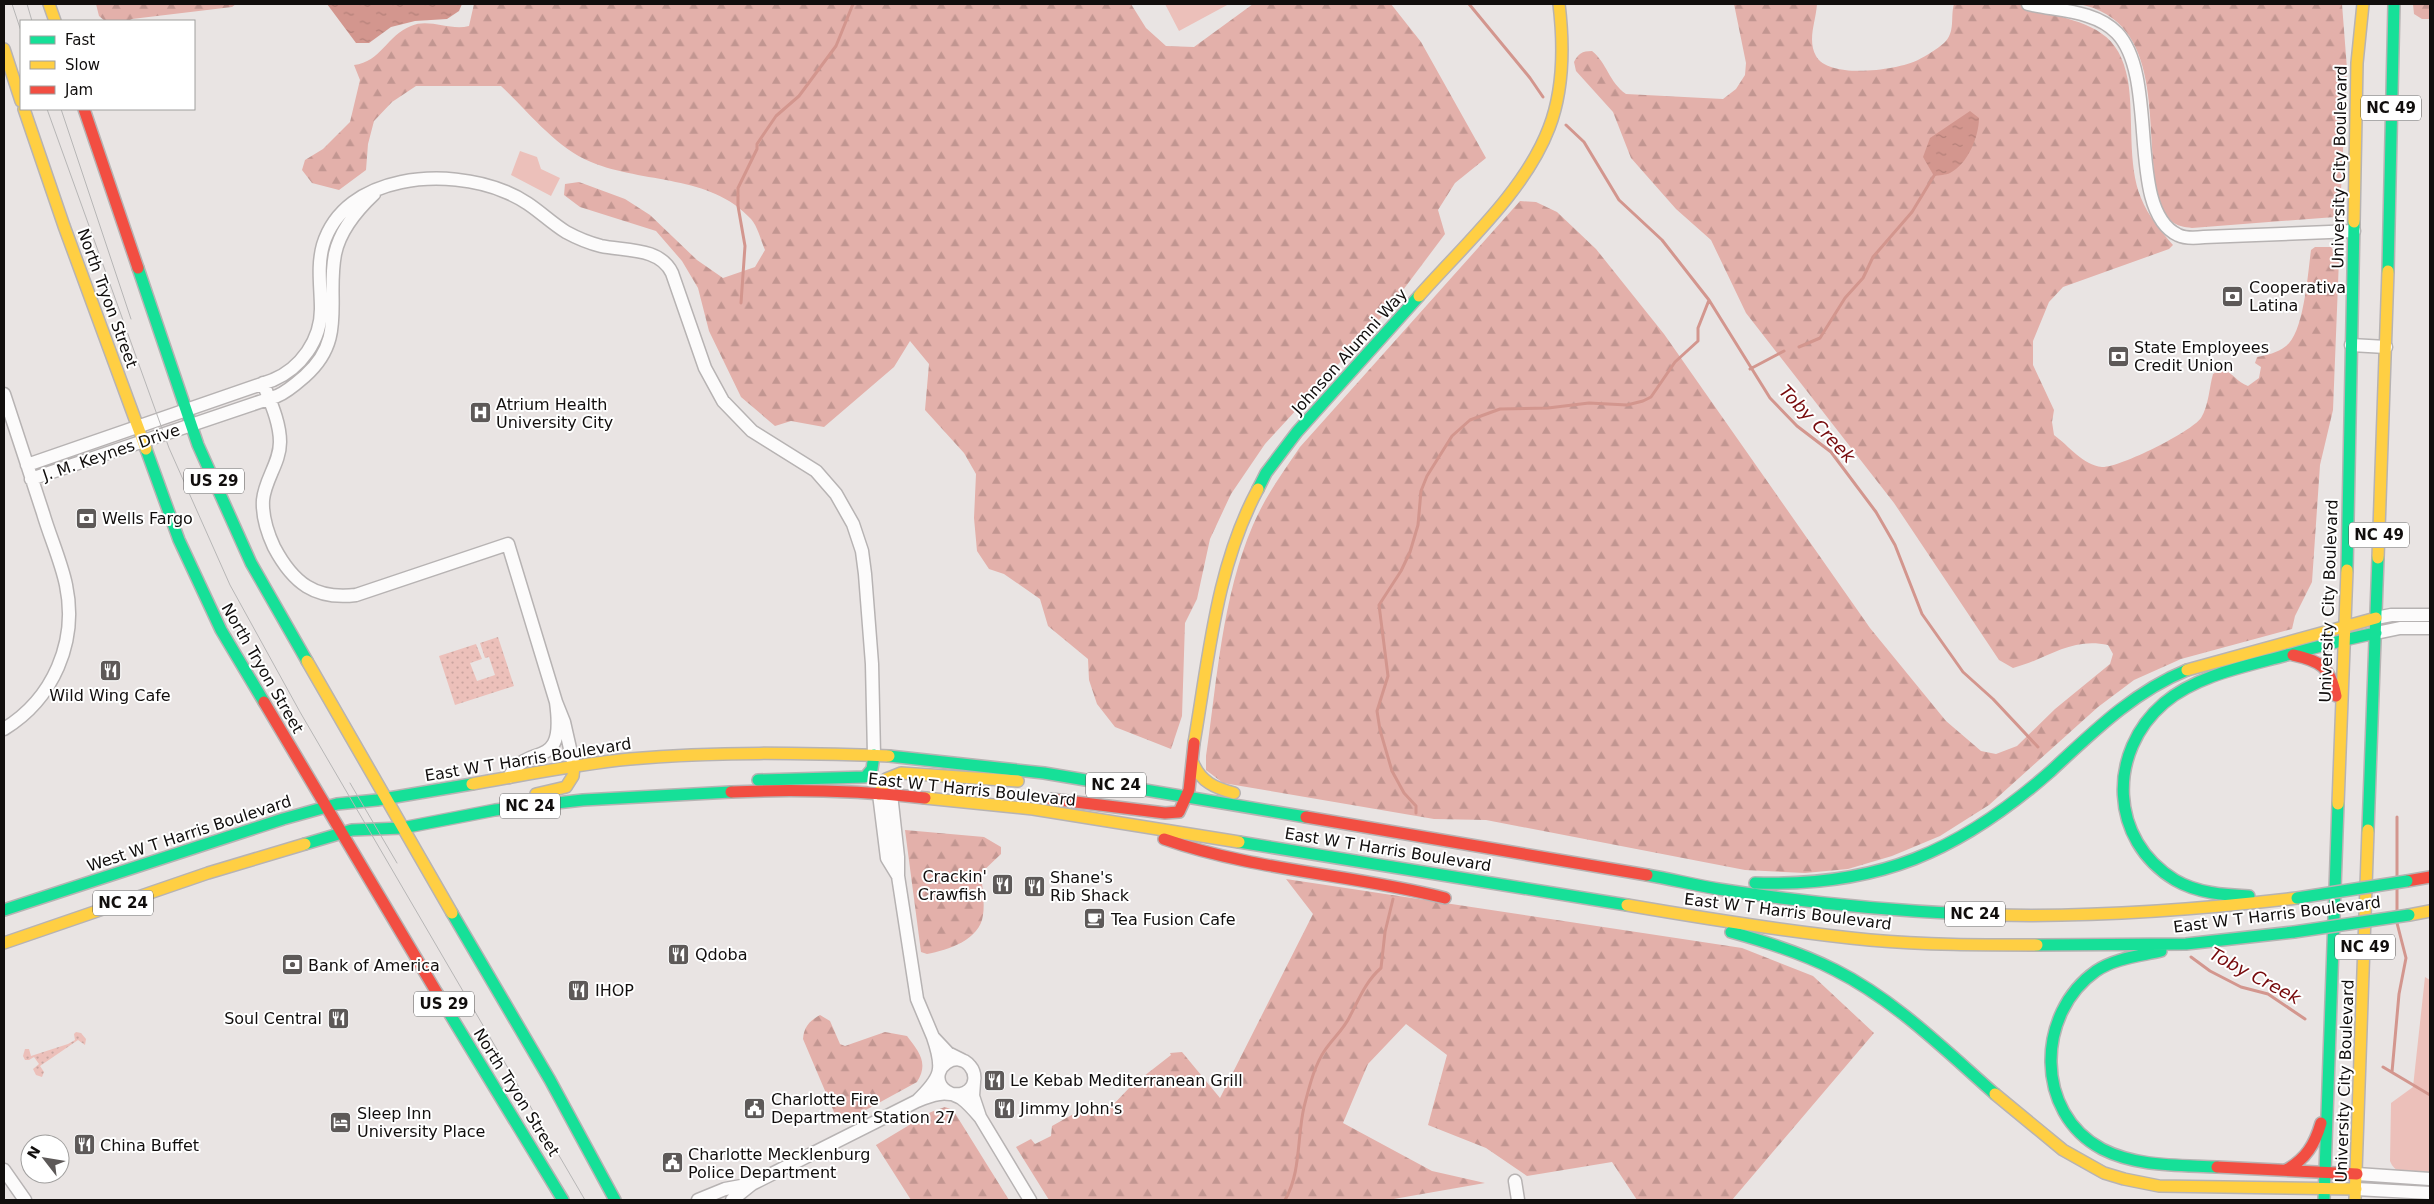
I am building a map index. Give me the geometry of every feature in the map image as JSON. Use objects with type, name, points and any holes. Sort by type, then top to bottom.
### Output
[{"type":"main road","points":[[49,4],[55,20]]},
{"type":"main road","name":"Johnson Alumni Way","points":[[1194,743],[1222,579],[1234,538],[1251,501],[1271,467],[1297,432],[1484,224],[1528,170],[1546,135],[1559,89],[1563,44],[1559,4]]},
{"type":"main road","name":"University City Boulevard","points":[[2324,1200],[2344,639],[2358,63],[2363,4]]},
{"type":"main road","points":[[2388,4],[2393,28]]},
{"type":"main road","name":"University City Boulevard","points":[[2355,1195],[2386,347],[2394,4]]},
{"type":"main road","points":[[4,49],[20,98]]},
{"type":"main road","name":"North Tryon Street","points":[[24,110],[64,226],[179,540],[217,623],[341,834],[563,1200]]},
{"type":"main road","name":"North Tryon Street","points":[[84,110],[185,410],[251,563],[402,828],[545,1072],[615,1200]]},
{"type":"main road","points":[[1654,876],[1690,876],[1778,885],[1854,879],[1888,871],[1940,850],[1992,818],[2021,797],[2120,709],[2157,684],[2202,665],[2282,644],[2344,624],[2376,618]]},
{"type":"main road","points":[[2297,898],[2216,894],[2174,880],[2152,864],[2136,842],[2126,816],[2122,789],[2125,762],[2135,736],[2146,720],[2165,701],[2197,683],[2248,665],[2344,639],[2376,633]]},
{"type":"main road","points":[[2289,655],[2318,660],[2331,674],[2340,728]]},
{"type":"main road","points":[[1034,797],[1170,814],[1181,810],[1187,795],[1193,763],[1194,743]]},
{"type":"main road","points":[[1164,792],[1176,779],[1194,743]]},
{"type":"main road","name":"East W T Harris Boulevard","points":[[386,798],[574,766],[690,755],[796,753],[874,755],[954,761],[1187,795],[1654,876],[1686,885],[1817,903],[1968,914],[2051,916],[2137,913],[2223,908],[2430,877]]},
{"type":"main road","points":[[688,793],[737,782],[783,777],[865,776],[872,769],[874,755]]},
{"type":"main road","points":[[1193,763],[1198,773],[1211,786],[1260,801],[1286,813]]},
{"type":"main road","points":[[496,810],[518,798],[562,789],[570,781],[574,766]]},
{"type":"main road","points":[[885,794],[884,781],[892,775],[902,773],[1012,780],[1077,778]]},
{"type":"main road","name":"East W T Harris Boulevard","points":[[341,834],[361,828],[402,828],[496,810],[583,800],[688,793],[791,790],[885,794],[1033,808],[1130,825],[1360,860],[1746,925],[1871,940],[1929,944],[2084,946],[2136,943],[2186,944],[2294,932],[2430,911]]},
{"type":"main road","points":[[913,797],[973,791]]},
{"type":"main road","name":"West W T Harris Boulevard","points":[[4,910],[325,806],[386,798]]},
{"type":"main road","points":[[1130,825],[1181,846],[1227,860],[1400,888],[1445,898]]},
{"type":"main road","name":"NC 24","points":[[4,943],[208,873],[341,834]]},
{"type":"main road","points":[[1675,912],[1784,947],[1853,979],[1918,1028],[2054,1144],[2103,1172],[2133,1182],[2159,1186],[2325,1187],[2355,1195]]},
{"type":"main road","points":[[2186,944],[2113,962],[2096,971],[2070,996],[2057,1017],[2050,1042],[2050,1069],[2060,1104],[2075,1127],[2102,1149],[2126,1159],[2163,1166],[2357,1174]]},
{"type":"main road","points":[[2286,1170],[2298,1165],[2310,1151],[2327,1103]]},
{"type":"main road","points":[[2269,1187],[2298,1200]]},
{"type":"street","points":[[2028,4],[2077,13],[2099,21],[2117,33],[2126,45],[2137,72],[2149,188],[2160,216],[2174,233],[2186,237],[2204,238],[2354,231]]},
{"type":"street","name":"J. M. Keynes Drive","points":[[27,465],[280,377],[296,365],[313,343],[321,320],[322,252],[336,220],[360,197],[405,182],[433,178],[457,179],[485,184],[530,203],[562,229],[576,237],[601,246],[654,255],[666,263],[672,273],[705,368],[725,404],[752,431],[814,470],[836,494],[853,524],[862,551],[872,664],[874,755]]},
{"type":"street","name":"J. M. Keynes Drive","points":[[31,479],[268,399],[284,393],[302,379],[324,354],[332,330],[334,264],[338,245],[356,213],[381,189]]},
{"type":"street","points":[[2350,346],[2386,347]]},
{"type":"street","points":[[263,384],[279,430],[280,442],[278,457],[264,491],[264,517],[273,544],[293,576],[319,593],[336,596],[356,595],[508,544],[556,702],[564,722],[574,766]]},
{"type":"street","name":"J. M. Keynes Drive","points":[[4,394],[66,584],[69,610],[68,628],[62,657],[47,688],[28,711],[4,729]]},
{"type":"street","points":[[2376,618],[2391,615],[2430,615]]},
{"type":"street","points":[[2376,633],[2400,628],[2430,628]]},
{"type":"street","points":[[509,777],[518,766],[545,752],[554,745],[558,731],[556,702]]},
{"type":"street","points":[[885,794],[887,858],[898,876],[916,994],[922,1016],[933,1037],[940,1060],[939,1073],[942,1086],[967,1103],[980,1117],[1030,1200]]},
{"type":"street","points":[[933,1037],[948,1053],[962,1060],[973,1070],[973,1096],[980,1117]]},
{"type":"street","points":[[917,1101],[931,1087],[947,1062],[962,1060]]},
{"type":"street","points":[[732,1200],[752,1184],[917,1101],[937,1094],[967,1092],[974,1082]]},
{"type":"street","points":[[4,1170],[25,1200]]},
{"type":"street","points":[[2357,1174],[2430,1179]]},
{"type":"street","points":[[1515,1182],[1518,1200]]},
{"type":"street","points":[[698,1200],[725,1189],[752,1184]]},
{"type":"street","points":[[2355,1195],[2430,1193]]},
{"type":"shaded area","points":[[1165,4],[1229,4],[1179,31]]},
{"type":"shaded area","points":[[520,151],[537,157],[541,169],[560,178],[551,196],[511,175]]},
{"type":"shaded area","points":[[498,637],[514,686],[455,705],[439,656],[476,644],[482,659],[470,663],[477,681],[495,675],[489,657],[485,658],[480,643]]},
{"type":"shaded area","points":[[2425,977],[2430,980],[2430,1174],[2407,1174],[2397,1170],[2390,1161],[2391,1103],[2413,1087]]},
{"type":"shaded area","points":[[76,1032],[81,1033],[86,1039],[85,1045],[78,1040],[40,1066],[44,1072],[42,1077],[36,1075],[33,1069],[39,1064],[34,1057],[25,1060],[23,1056],[25,1049],[29,1049],[31,1056],[68,1044],[75,1040],[74,1034]]},
{"type":"green space","points":[[2003,2],[2023,5],[2091,27],[2111,42],[2124,65],[2128,81],[2132,156],[2137,185],[2147,211],[2173,245],[2169,249],[2063,287],[2049,302],[2033,341],[2033,365],[2054,410],[2052,422],[2054,435],[2082,459],[2095,466],[2111,466],[2138,456],[2170,440],[2195,424],[2201,418],[2206,408],[2213,374],[2222,369],[2248,386],[2259,378],[2261,367],[2255,363],[2257,357],[2276,352],[2286,346],[2297,329],[2307,287],[2311,250],[2315,247],[2331,247],[2339,259],[2333,410],[2320,465],[2312,582],[2295,616],[2292,629],[2181,659],[2134,680],[2098,707],[1989,805],[1940,836],[1892,856],[1848,869],[1805,873],[1745,870],[1486,820],[1434,819],[1223,783],[1206,770],[1206,756],[1222,639],[1234,581],[1253,525],[1263,505],[1300,447],[1520,201],[1536,202],[1557,212],[1596,249],[1664,334],[1870,628],[1946,721],[1981,751],[1996,754],[2017,746],[2055,709],[2110,664],[2113,654],[2108,645],[2094,643],[2070,646],[2013,668],[1999,660],[1894,503],[1746,313],[1711,240],[1676,209],[1631,158],[1613,112],[1576,71],[1574,62],[1577,57],[1583,52],[1592,51],[1616,84],[1626,94],[1723,99],[1736,89],[1745,75],[1746,63],[1734,4],[1817,4],[1812,37],[1813,50],[1823,63],[1835,68],[1849,70],[1864,71],[1895,67],[1918,60],[1931,52],[1948,39],[1954,4]]},
{"type":"green space","points":[[96,4],[236,4],[232,7],[130,20],[104,20],[99,16]]},
{"type":"green space","points":[[474,4],[1131,4],[1146,28],[1166,46],[1194,47],[1253,4],[1391,4],[1421,42],[1486,158],[1455,183],[1438,210],[1445,234],[1388,310],[1265,444],[1231,494],[1210,539],[1197,599],[1185,623],[1182,716],[1171,749],[1115,727],[1097,704],[1089,680],[1088,659],[1048,626],[1040,599],[1004,574],[989,569],[977,551],[974,518],[976,474],[964,453],[925,410],[929,364],[910,341],[894,367],[824,427],[791,421],[775,426],[741,397],[709,331],[698,288],[682,261],[656,231],[580,207],[564,195],[565,184],[579,182],[625,199],[650,215],[697,260],[723,278],[755,267],[765,250],[751,219],[735,205],[716,194],[696,187],[611,169],[591,162],[554,138],[501,86],[416,86],[392,102],[374,121],[368,144],[366,170],[339,190],[312,183],[302,170],[305,160],[323,149],[350,122],[360,80],[354,65],[371,59],[396,35],[411,26],[425,23],[454,27],[469,26]]},
{"type":"green space","points":[[2079,4],[2342,4],[2347,69],[2340,211],[2335,217],[2192,228],[2173,223],[2161,208],[2157,191],[2153,165],[2150,108],[2146,80],[2138,54],[2126,32],[2107,15]]},
{"type":"green space","points":[[2413,4],[2430,4],[2430,19],[2422,19],[2414,14]]},
{"type":"green space","points":[[905,830],[984,837],[1001,847],[1001,854],[981,873],[984,905],[981,924],[970,937],[944,950],[927,954],[921,952]]},
{"type":"green space","points":[[1286,879],[1742,948],[1813,976],[1874,1033],[1732,1200],[1637,1200],[1612,1162],[1527,1176],[1486,1148],[1428,1125],[1447,1055],[1406,1024],[1368,1064],[1343,1123],[1432,1171],[1485,1183],[1388,1200],[1049,1200],[1016,1147],[1031,1139],[1035,1144],[1051,1136],[1052,1126],[1077,1112],[1100,1113],[1112,1106],[1130,1087],[1171,1055],[1170,1053],[1182,1052],[1220,1098],[1313,914]]},
{"type":"green space","points":[[820,1015],[830,1021],[840,1044],[845,1046],[885,1032],[907,1036],[921,1058],[921,1075],[917,1082],[853,1117],[845,1118],[838,1116],[834,1112],[803,1039],[808,1025]]},
{"type":"green space","points":[[945,1107],[953,1110],[1009,1200],[911,1200],[876,1145],[931,1112]]},
{"type":"water","points":[[327,4],[462,4],[459,11],[447,19],[415,21],[391,27],[369,43],[356,43]]},
{"type":"water","points":[[1970,111],[1979,118],[1975,141],[1971,149],[1956,169],[1948,174],[1934,176],[1923,157],[1930,138]]},
{"type":"waterway","points":[[741,303],[745,246],[738,206],[738,188],[757,149],[757,144],[776,116],[799,96],[836,46],[853,4]]},
{"type":"waterway","name":"Toby Creek","points":[[1469,4],[1530,78],[1543,97]]},
{"type":"waterway","name":"Toby Creek","points":[[1566,125],[1584,142],[1619,200],[1662,240],[1709,300],[1770,398],[1797,426],[1831,452],[1876,512],[1895,545],[1922,614],[1963,672],[1993,699],[2038,747]]},
{"type":"waterway","points":[[1799,347],[1820,338],[1845,298],[1863,278],[1873,257],[1912,212],[1935,174]]},
{"type":"waterway","points":[[1416,813],[1416,806],[1404,793],[1392,771],[1380,730],[1377,711],[1388,676],[1379,605],[1401,571],[1410,552],[1418,525],[1421,491],[1427,476],[1452,436],[1470,420],[1500,409],[1548,408],[1589,403],[1627,405],[1651,397],[1675,362],[1698,341],[1698,328],[1709,300]]},
{"type":"waterway","points":[[1750,369],[1784,351]]},
{"type":"waterway","points":[[2397,817],[2397,876]]},
{"type":"waterway","points":[[2397,888],[2397,911]]},
{"type":"waterway","points":[[1285,1200],[1294,1178],[1304,1107],[1315,1070],[1325,1050],[1348,1021],[1367,984],[1381,968],[1385,932],[1393,899]]},
{"type":"waterway","points":[[2392,1072],[2399,994],[2406,958],[2397,923]]},
{"type":"waterway","name":"Toby Creek","points":[[2191,957],[2210,971],[2241,987],[2268,994],[2305,1019]]},
{"type":"waterway","name":"Toby Creek","points":[[2383,1067],[2430,1095]]},
{"type":"tram line","points":[[12,4],[20,28]]},
{"type":"tram line","points":[[27,4],[32,20]]},
{"type":"tram line","points":[[47,110],[169,448],[230,585],[300,712],[585,1200]]},
{"type":"tram line","points":[[61,110],[131,319]]},
{"type":"tram line","points":[[350,783],[397,863]]},
{"type":"traffic: fast","points":[[2388,271],[2394,4]]},
{"type":"traffic: fast","points":[[2347,570],[2354,222]]},
{"type":"traffic: fast","points":[[138,268],[198,445],[251,563],[307,661]]},
{"type":"traffic: fast","points":[[1258,489],[1266,473],[1297,432],[1419,296]]},
{"type":"traffic: fast","points":[[146,449],[179,540],[221,630],[264,702]]},
{"type":"traffic: fast","points":[[2368,830],[2378,558]]},
{"type":"traffic: fast","points":[[2249,896],[2220,894],[2192,888],[2175,880],[2153,863],[2137,842],[2127,819],[2123,795],[2125,770],[2132,746],[2145,723],[2164,703],[2177,693],[2207,678],[2332,643],[2376,633]]},
{"type":"traffic: fast","points":[[1755,883],[1799,883],[1840,879],[1878,871],[1915,859],[1949,843],[1983,823],[2017,799],[2131,701],[2167,679],[2187,670]]},
{"type":"traffic: fast","points":[[758,780],[865,777],[872,769],[874,755]]},
{"type":"traffic: fast","points":[[889,756],[1044,773],[1306,817]]},
{"type":"traffic: fast","points":[[4,910],[283,819],[337,804],[377,800],[472,784]]},
{"type":"traffic: fast","points":[[305,844],[352,830],[402,828],[495,810],[583,800],[731,792]]},
{"type":"traffic: fast","points":[[2324,1200],[2338,804]]},
{"type":"traffic: fast","points":[[1239,842],[1627,905]]},
{"type":"traffic: fast","points":[[1647,875],[1718,889],[1810,902],[1965,914]]},
{"type":"traffic: fast","points":[[2297,898],[2407,881]]},
{"type":"traffic: fast","points":[[452,913],[550,1080],[615,1200]]},
{"type":"traffic: fast","points":[[2294,932],[2409,915]]},
{"type":"traffic: fast","points":[[1731,932],[1797,953],[1857,982],[1919,1027],[1995,1094]]},
{"type":"traffic: fast","points":[[2037,945],[2186,944],[2294,932]]},
{"type":"traffic: fast","points":[[2161,951],[2111,963],[2096,971],[2076,989],[2062,1011],[2054,1036],[2051,1062],[2054,1088],[2064,1112],[2080,1133],[2102,1149],[2115,1155],[2143,1162],[2217,1167]]},
{"type":"traffic: fast","points":[[437,993],[563,1200]]},
{"type":"traffic: slow","points":[[49,4],[55,20]]},
{"type":"traffic: slow","points":[[1419,296],[1492,217],[1525,174],[1538,151],[1549,128],[1558,98],[1562,67],[1562,35],[1559,4]]},
{"type":"traffic: slow","points":[[2354,222],[2357,63],[2363,4]]},
{"type":"traffic: slow","points":[[4,49],[20,98]]},
{"type":"traffic: slow","points":[[24,110],[64,226],[146,449]]},
{"type":"traffic: slow","points":[[2378,558],[2388,271]]},
{"type":"traffic: slow","points":[[1194,743],[1210,645],[1223,581],[1232,550],[1258,489]]},
{"type":"traffic: slow","points":[[2338,804],[2347,570]]},
{"type":"traffic: slow","points":[[2187,670],[2376,618]]},
{"type":"traffic: slow","points":[[307,661],[452,913]]},
{"type":"traffic: slow","points":[[472,784],[590,764],[662,756],[759,753],[889,756]]},
{"type":"traffic: slow","points":[[1193,763],[1204,780],[1234,793]]},
{"type":"traffic: slow","points":[[536,794],[566,787],[573,776],[574,766]]},
{"type":"traffic: slow","points":[[879,794],[886,779],[901,773],[1018,781]]},
{"type":"traffic: slow","points":[[925,798],[1033,809],[1239,842]]},
{"type":"traffic: slow","points":[[2355,1200],[2368,830]]},
{"type":"traffic: slow","points":[[4,943],[208,873],[305,844]]},
{"type":"traffic: slow","points":[[1965,914],[2090,915],[2214,907],[2297,898]]},
{"type":"traffic: slow","points":[[1627,905],[1749,925],[1870,940],[1933,944],[2037,945]]},
{"type":"traffic: slow","points":[[2409,915],[2430,911]]},
{"type":"traffic: slow","points":[[1995,1094],[2063,1150],[2104,1173],[2124,1179],[2159,1186],[2356,1189]]},
{"type":"traffic: jam","points":[[84,110],[138,268]]},
{"type":"traffic: jam","points":[[2293,655],[2311,660],[2323,667],[2331,678],[2336,696]]},
{"type":"traffic: jam","points":[[264,702],[437,993]]},
{"type":"traffic: jam","points":[[1051,799],[1165,813],[1179,812],[1189,790],[1194,743]]},
{"type":"traffic: jam","points":[[731,792],[828,791],[925,798]]},
{"type":"traffic: jam","points":[[1306,817],[1647,875]]},
{"type":"traffic: jam","points":[[1164,839],[1198,850],[1233,858],[1375,883],[1445,898]]},
{"type":"traffic: jam","points":[[2407,881],[2430,877]]},
{"type":"traffic: jam","points":[[2286,1170],[2299,1161],[2309,1150],[2316,1138],[2321,1123]]},
{"type":"traffic: jam","points":[[2217,1167],[2357,1174]]},
{"type":"place","name":"Cooperativa Latina","points":[[2233,296]]},
{"type":"place","name":"State Employees Credit Union","points":[[2118,356]]},
{"type":"place","name":"Atrium Health University City","points":[[480,413]]},
{"type":"place","name":"Wells Fargo","points":[[86,518]]},
{"type":"place","name":"Wild Wing Cafe","points":[[110,671]]},
{"type":"place","name":"Crackin' Crawfish","points":[[1003,885]]},
{"type":"place","name":"Shane's Rib Shack","points":[[1034,886]]},
{"type":"place","name":"Tea Fusion Cafe","points":[[1095,919]]},
{"type":"place","name":"Qdoba","points":[[679,954]]},
{"type":"place","name":"Bank of America","points":[[292,965]]},
{"type":"place","name":"IHOP","points":[[579,990]]},
{"type":"place","name":"Soul Central","points":[[338,1018]]},
{"type":"place","name":"Le Kebab Mediterranean Grill","points":[[994,1080]]},
{"type":"place","name":"Charlotte Fire Department Station 27","points":[[755,1108]]},
{"type":"place","name":"Jimmy John's","points":[[1004,1108]]},
{"type":"place","name":"Sleep Inn University Place","points":[[341,1122]]},
{"type":"place","name":"China Buffet","points":[[84,1145]]},
{"type":"place","name":"Charlotte Mecklenburg Police Department","points":[[672,1163]]}]
